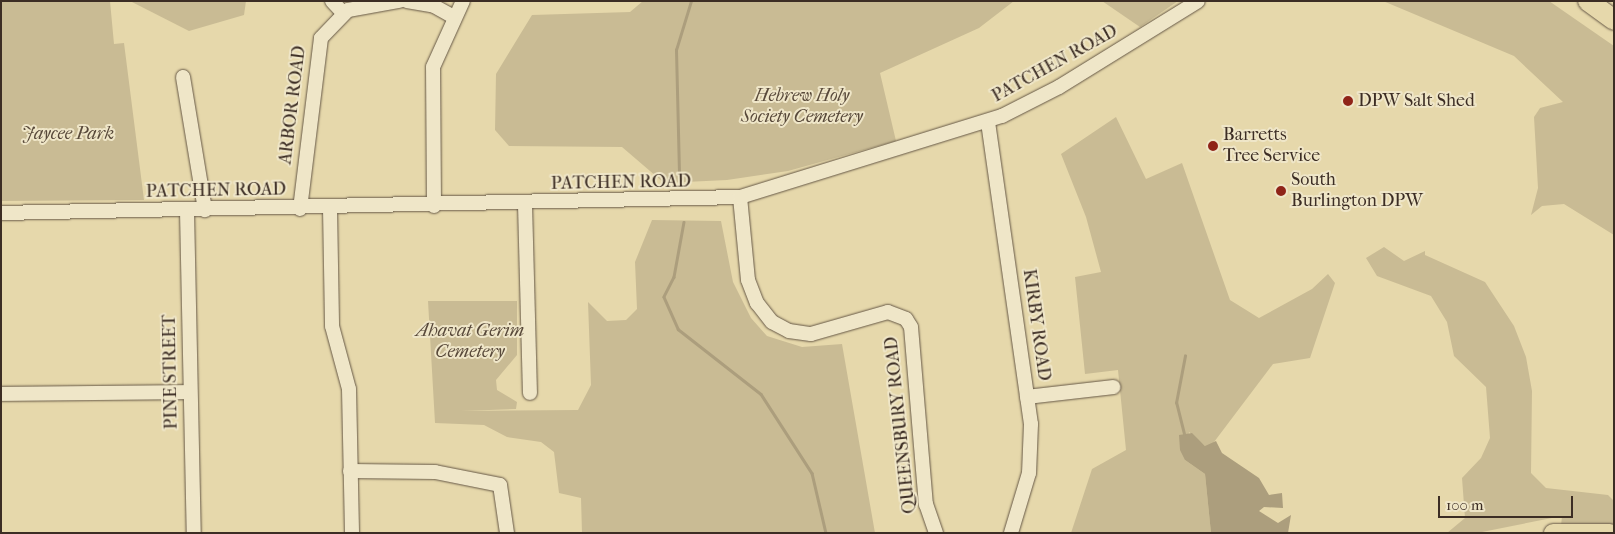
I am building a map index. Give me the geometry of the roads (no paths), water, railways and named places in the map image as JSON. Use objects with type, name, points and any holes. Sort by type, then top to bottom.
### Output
[{"type":"highway","points":[[1588,1],[1614,20]]},
{"type":"main road","points":[[1554,533],[1610,533]]},
{"type":"street","points":[[332,1],[343,13]]},
{"type":"street","name":"ARBOR ROAD","points":[[300,208],[318,48],[326,30],[343,13],[364,5],[399,1]]},
{"type":"street","points":[[407,1],[434,6],[454,16]]},
{"type":"street","points":[[434,206],[433,68],[454,16],[463,1]]},
{"type":"street","name":"PATCHEN ROAD","points":[[1,214],[525,204],[740,197],[988,122],[1059,87],[1198,1]]},
{"type":"street","points":[[183,77],[205,210]]},
{"type":"street","name":"KIRBY ROAD","points":[[988,122],[1027,397],[1031,457],[1011,533]]},
{"type":"street","name":"QUEENSBURY ROAD","points":[[740,197],[748,280],[757,303],[772,322],[789,331],[810,334],[888,312],[906,319],[911,327],[926,504],[936,533]]},
{"type":"street","points":[[525,204],[530,393]]},
{"type":"street","points":[[330,208],[332,326],[349,389],[352,533]]},
{"type":"street","name":"PINE STREET","points":[[187,211],[194,533]]},
{"type":"street","points":[[1027,397],[1113,387]]},
{"type":"street","points":[[1,394],[190,392]]},
{"type":"street","points":[[350,471],[435,472],[500,485],[507,533]]},
{"type":"waterway","points":[[679,173],[676,50],[691,1]]},
{"type":"waterway","points":[[684,222],[674,277],[664,297],[678,329],[761,394],[812,473],[826,533]]},
{"type":"waterway","points":[[1184,434],[1176,403],[1185,356]]},
{"type":"place","name":"DPW Salt Shed","points":[[1348,101]]},
{"type":"place","name":"Barretts Tree Service","points":[[1213,146]]},
{"type":"place","name":"South Burlington DPW","points":[[1281,191]]},
{"type":"park label","name":"Hebrew Holy Society Cemetery","points":[[802,107]]},
{"type":"park label","name":"Jaycee Park","points":[[68,134]]},
{"type":"park label","name":"Ahavat Gerim Cemetery","points":[[470,342]]}]
